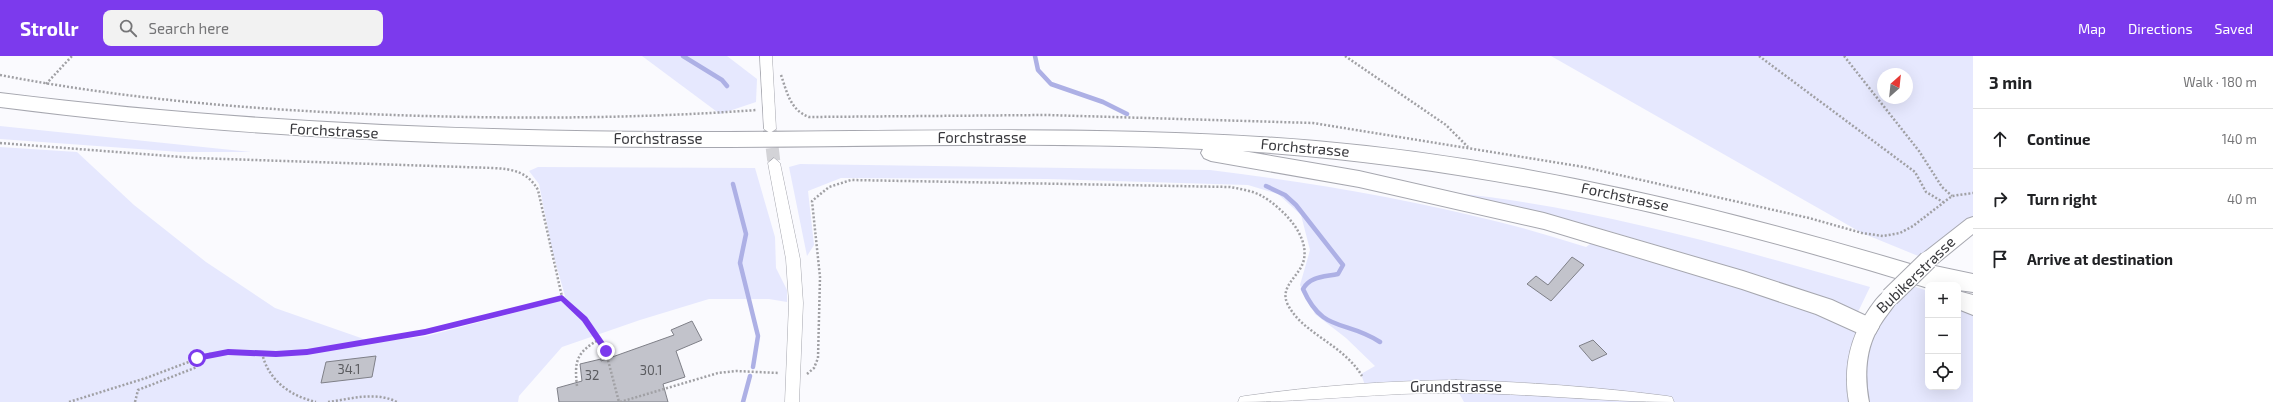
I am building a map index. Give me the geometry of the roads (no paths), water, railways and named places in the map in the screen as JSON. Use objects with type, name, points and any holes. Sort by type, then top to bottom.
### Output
[{"type":"highway","name":"Forchstrasse","points":[[0,100],[97,112],[227,125],[416,135],[617,139],[1115,138],[1190,140],[1308,148],[1435,162],[1586,188],[1734,222],[1877,262],[1940,282]]},
{"type":"highway","name":"Forchstrasse","points":[[0,112],[215,136],[448,148],[640,151],[1083,149],[1210,153],[1305,159],[1399,169],[1553,194],[1642,212],[1837,262],[1925,289]]},
{"type":"highway","points":[[1210,153],[1359,179],[1544,220],[1743,280],[1824,307],[1867,327]]},
{"type":"highway","points":[[1877,262],[1973,283]]},
{"type":"highway","points":[[1961,289],[1973,293]]},
{"type":"highway","points":[[1961,301],[1973,306]]},
{"type":"main road","name":"Bubikerstrasse","points":[[1859,402],[1856,362],[1867,327],[1890,297],[1928,260],[1973,224]]},
{"type":"street","points":[[766,60],[770,129]]},
{"type":"street","points":[[774,163],[792,259],[796,303],[792,402]]},
{"type":"street","name":"Grundstrasse","points":[[1245,402],[1366,388],[1473,386],[1557,390],[1667,402]]},
{"type":"waterway","points":[[683,56],[722,80],[727,86]]},
{"type":"waterway","points":[[1035,56],[1038,70],[1051,84],[1103,102],[1127,114]]},
{"type":"waterway","points":[[733,184],[746,234],[740,263],[758,336],[753,367]]},
{"type":"waterway","points":[[1266,186],[1285,195],[1296,205],[1343,265],[1338,274],[1314,279],[1306,285],[1303,289],[1311,303],[1319,313],[1327,319],[1336,324],[1356,330],[1380,342]]},
{"type":"waterway","points":[[743,402],[750,376]]},
{"type":"tunnel","points":[[770,129],[774,163]]}]
